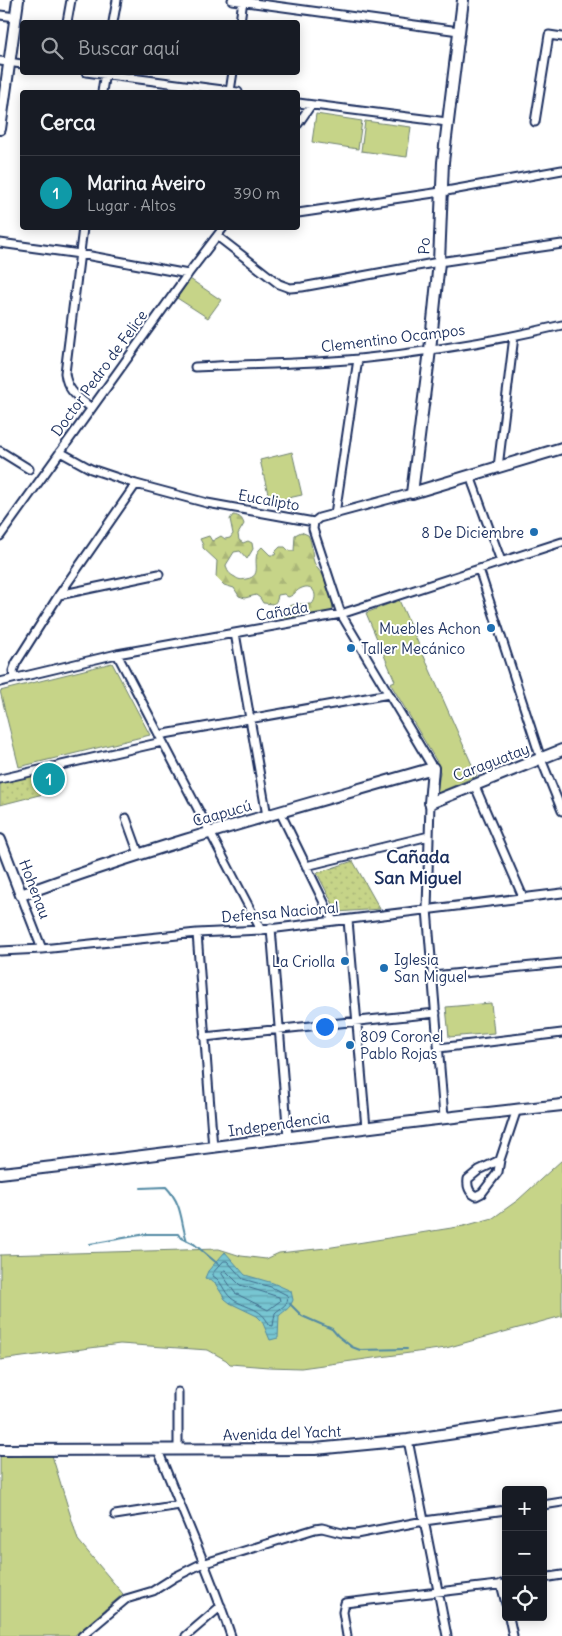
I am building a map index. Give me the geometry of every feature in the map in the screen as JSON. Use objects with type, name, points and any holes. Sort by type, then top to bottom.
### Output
[{"type":"street","points":[[0,129],[5,62],[16,17],[17,0]]},
{"type":"street","points":[[67,20],[71,0]]},
{"type":"street","points":[[113,20],[117,0]]},
{"type":"street","points":[[232,0],[459,31]]},
{"type":"street","name":"Po","points":[[412,493],[439,262],[441,192],[447,122],[463,0]]},
{"type":"street","points":[[240,20],[243,1]]},
{"type":"street","points":[[0,16],[16,17]]},
{"type":"street","points":[[535,122],[549,35],[562,37]]},
{"type":"street","points":[[5,62],[20,64]]},
{"type":"street","points":[[102,90],[105,75]]},
{"type":"street","points":[[112,75],[223,90]]},
{"type":"street","points":[[230,90],[233,75]]},
{"type":"street","points":[[300,103],[447,122]]},
{"type":"street","points":[[300,121],[311,105]]},
{"type":"street","points":[[300,213],[441,192],[562,170]]},
{"type":"street","points":[[83,230],[65,373],[70,390],[91,408]]},
{"type":"street","name":"Doctor Pedro de Felice","points":[[0,536],[222,230]]},
{"type":"street","points":[[217,236],[279,284],[290,288],[439,262],[562,244]]},
{"type":"street","points":[[0,243],[80,254],[188,274]]},
{"type":"street","name":"Clementino Ocampos","points":[[195,367],[358,359],[430,350],[514,336],[562,325]]},
{"type":"street","points":[[498,467],[514,336]]},
{"type":"street","points":[[335,514],[358,359]]},
{"type":"street","name":"Eucalipto","points":[[60,452],[91,469],[136,484],[207,503],[314,522],[319,518],[412,493],[562,448]]},
{"type":"street","points":[[0,451],[29,469]]},
{"type":"street","points":[[470,476],[501,561]]},
{"type":"street","points":[[14,678],[13,671],[16,663],[59,595],[136,484]]},
{"type":"street","points":[[314,522],[313,529],[341,614],[433,768],[430,803],[427,909],[444,1117]]},
{"type":"street","name":"Cañada","points":[[0,682],[117,654],[341,614],[562,542]]},
{"type":"street","points":[[479,569],[541,759],[562,811]]},
{"type":"street","points":[[59,595],[159,574]]},
{"type":"street","points":[[235,633],[267,816]]},
{"type":"street","points":[[117,654],[261,930]]},
{"type":"street","points":[[159,735],[389,694]]},
{"type":"street","points":[[0,779],[162,742]]},
{"type":"street","name":"Caraguatay","points":[[430,803],[562,750]]},
{"type":"street","name":"Caapucú","points":[[21,895],[139,854],[210,832],[433,768]]},
{"type":"street","points":[[474,784],[523,897]]},
{"type":"street","points":[[280,812],[333,921]]},
{"type":"street","points":[[126,818],[139,854]]},
{"type":"street","points":[[306,866],[429,836]]},
{"type":"street","name":"Hohenau","points":[[0,840],[42,949]]},
{"type":"street","name":"Defensa Nacional","points":[[0,952],[197,933],[261,930],[523,897],[562,894]]},
{"type":"street","points":[[348,920],[366,1128]]},
{"type":"street","points":[[271,928],[288,1137]]},
{"type":"street","points":[[197,933],[213,1148]]},
{"type":"street","points":[[433,976],[562,964]]},
{"type":"street","points":[[204,1037],[436,1013]]},
{"type":"street","points":[[438,1048],[562,1033]]},
{"type":"street","name":"Independencia","points":[[0,1173],[213,1148],[444,1117],[562,1105]]},
{"type":"street","points":[[500,1160],[474,1173],[468,1179],[469,1190],[473,1195],[476,1196],[482,1193],[490,1185],[498,1172],[500,1160],[517,1110]]},
{"type":"street","points":[[178,1392],[178,1450]]},
{"type":"street","name":"Avenida del Yacht","points":[[0,1450],[315,1449],[408,1440],[562,1417]]},
{"type":"street","points":[[408,1440],[447,1636]]},
{"type":"street","points":[[158,1450],[206,1564],[231,1636]]},
{"type":"street","points":[[547,1504],[562,1503]]},
{"type":"street","points":[[115,1516],[180,1505]]},
{"type":"street","points":[[86,1635],[126,1599],[153,1591],[200,1564],[206,1564],[314,1529],[322,1528],[356,1534],[424,1521],[502,1511]]},
{"type":"street","points":[[547,1577],[562,1575]]},
{"type":"street","points":[[346,1636],[343,1612],[345,1604],[502,1584]]},
{"type":"street","points":[[186,1636],[221,1606]]},
{"type":"street","points":[[509,1621],[513,1636]]},
{"type":"green space","points":[[316,114],[362,121],[358,149],[312,142]]},
{"type":"green space","points":[[365,121],[411,127],[407,157],[361,151]]},
{"type":"green space","points":[[190,279],[221,300],[208,318],[177,298]]},
{"type":"green space","points":[[292,452],[302,495],[270,502],[260,460]]},
{"type":"green space","points":[[233,515],[240,518],[244,524],[238,534],[239,540],[243,543],[248,541],[252,543],[253,549],[247,559],[240,551],[234,552],[226,565],[230,573],[240,580],[252,577],[256,570],[256,556],[262,547],[270,555],[275,555],[280,547],[294,551],[295,535],[301,532],[308,535],[311,541],[313,559],[328,586],[332,600],[332,613],[294,621],[284,617],[286,607],[296,604],[312,604],[315,594],[309,587],[300,589],[288,597],[284,594],[278,595],[274,604],[263,603],[256,595],[245,598],[239,596],[234,588],[224,585],[216,577],[217,561],[203,548],[200,539],[209,536],[212,541],[221,536],[225,539],[230,538],[233,534],[230,519]]},
{"type":"green space","points":[[399,600],[477,776],[437,793],[440,772],[437,762],[390,683],[395,681],[366,613]]},
{"type":"green space","points":[[112,663],[150,735],[19,767],[0,691]]},
{"type":"green space","points":[[42,770],[47,793],[0,805],[0,780]]},
{"type":"green space","points":[[353,861],[380,909],[337,912],[317,873]]},
{"type":"green space","points":[[491,1003],[494,1033],[449,1037],[446,1007]]},
{"type":"green space","points":[[562,1160],[562,1316],[446,1348],[301,1368],[230,1364],[208,1350],[120,1344],[0,1360],[0,1255],[219,1249],[241,1256],[266,1259],[279,1253],[326,1248],[464,1226],[493,1218],[518,1200]]},
{"type":"green space","points":[[51,1452],[78,1540],[123,1594],[74,1636],[0,1636],[0,1453]]},
{"type":"water","points":[[225,1252],[245,1275],[273,1283],[291,1291],[292,1303],[279,1316],[278,1338],[270,1340],[262,1321],[257,1316],[230,1303],[225,1299],[215,1283],[205,1278],[208,1271]]},
{"type":"waterway","points":[[141,1188],[166,1187],[178,1206],[187,1241]]},
{"type":"waterway","points":[[90,1244],[146,1234],[178,1234],[194,1244],[218,1264]]},
{"type":"waterway","points":[[290,1304],[302,1316],[332,1329],[352,1347],[360,1350],[407,1349]]},
{"type":"place","name":"8 De Diciembre","points":[[534,532]]},
{"type":"place","name":"Muebles Achon","points":[[491,628]]},
{"type":"place","name":"Taller Mecánico","points":[[351,648]]},
{"type":"place","name":"Marina Aveiro","points":[[49,779]]},
{"type":"place","name":"La Criolla","points":[[345,961]]},
{"type":"place","name":"Iglesia San Miguel","points":[[384,968]]},
{"type":"place","name":"809 Coronel Pablo Rojas","points":[[350,1045]]},
{"type":"district","name":"Cañada San Miguel","points":[[418,866]]}]
